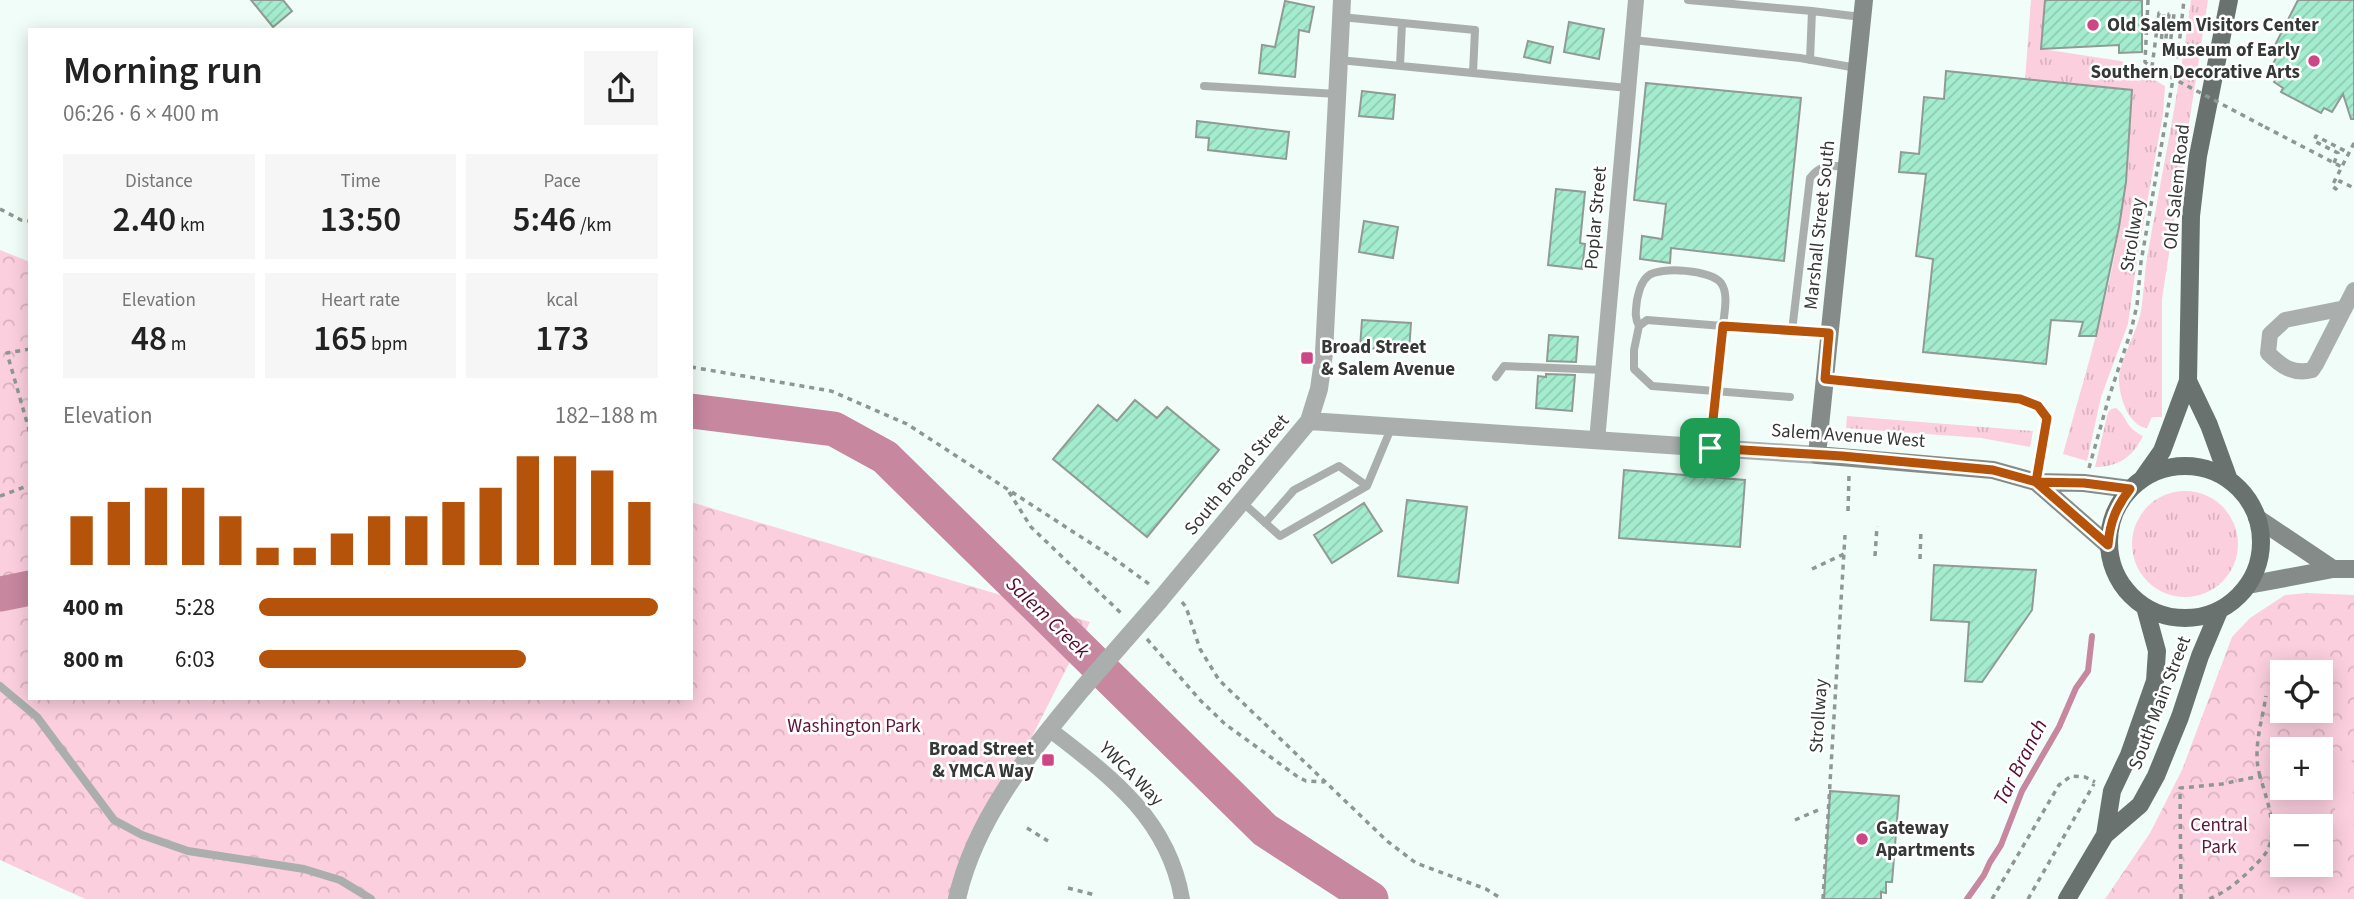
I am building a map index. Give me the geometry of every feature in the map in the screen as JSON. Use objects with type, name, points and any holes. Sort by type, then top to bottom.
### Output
[{"type":"main road","name":"Old Salem Road","points":[[2136,484],[2162,452],[2188,382],[2191,216],[2198,156],[2229,0]]},
{"type":"main road","name":"Marshall Street South","points":[[1817,454],[1863,9]]},
{"type":"main road","name":"Old Salem Road","points":[[2188,382],[2209,425],[2229,480]]},
{"type":"main road","name":"Salem Avenue West","points":[[1817,454],[1993,470],[2036,482],[2136,484]]},
{"type":"main road","points":[[2186,466],[2209,470],[2229,480],[2246,497],[2257,518],[2260,553],[2248,585],[2236,600],[2220,611],[2201,617],[2182,619],[2162,615],[2145,607],[2126,591],[2113,570],[2108,545],[2110,525],[2118,505],[2136,484],[2164,469],[2186,466]]},
{"type":"main road","points":[[2036,482],[2108,545]]},
{"type":"main road","points":[[2257,518],[2333,569]]},
{"type":"main road","points":[[2248,585],[2333,569],[2354,569]]},
{"type":"main road","name":"South Main Street","points":[[2105,835],[2112,791],[2129,755],[2155,681],[2157,651],[2145,607]]},
{"type":"main road","name":"South Main Street","points":[[2067,899],[2105,835],[2140,805],[2156,776],[2180,717],[2199,658],[2220,611]]},
{"type":"street","name":"Poplar Street","points":[[1597,441],[1636,0]]},
{"type":"street","name":"South Broad Street","points":[[957,899],[961,879],[985,823],[1049,729],[1155,593],[1242,502],[1309,421],[1319,389],[1324,353],[1341,9]]},
{"type":"street","points":[[2345,308],[2285,320],[2270,334],[2268,353],[2282,367],[2302,373],[2312,370],[2345,308],[2354,290]]},
{"type":"street","name":"Salem Avenue West","points":[[1309,421],[1817,454]]},
{"type":"street","name":"YWCA Way","points":[[1049,729],[1116,784],[1145,815],[1159,833],[1172,859],[1182,899]]},
{"type":"lane","points":[[1688,0],[1812,11],[1863,9]]},
{"type":"lane","points":[[1341,9],[1402,23],[1475,30],[1473,73]]},
{"type":"lane","points":[[1810,60],[1812,11]]},
{"type":"lane","points":[[1401,66],[1402,23]]},
{"type":"lane","points":[[1633,40],[1810,60],[1857,68]]},
{"type":"lane","points":[[1339,60],[1629,88]]},
{"type":"lane","points":[[1205,86],[1337,94]]},
{"type":"lane","points":[[1792,331],[1810,178],[1816,169],[1847,166]]},
{"type":"lane","points":[[1710,448],[1716,392],[1723,326],[1725,294],[1721,284],[1705,274],[1661,270],[1650,274],[1642,282],[1635,318],[1639,326],[1634,350],[1634,369],[1642,379],[1652,386],[1716,392],[1790,397]]},
{"type":"lane","points":[[1639,326],[1647,320],[1829,333]]},
{"type":"lane","points":[[1496,377],[1504,366],[1604,370]]},
{"type":"lane","points":[[1825,379],[2020,399],[2038,406],[2047,418],[2036,482]]},
{"type":"lane","points":[[1242,502],[1280,537],[1367,486],[1392,426]]},
{"type":"lane","points":[[1265,523],[1294,490],[1339,466],[1367,486]]},
{"type":"lane","points":[[0,686],[37,717],[114,820],[142,835],[188,852],[304,869],[340,880],[371,899]]},
{"type":"path","points":[[2148,0],[2145,62],[2342,167]]},
{"type":"path","name":"Strollway","points":[[2089,470],[2137,304],[2141,262],[2185,0]]},
{"type":"path","points":[[2152,67],[2159,13],[2164,14],[2161,43],[2165,44],[2169,14],[2174,14],[2169,44],[2179,45]]},
{"type":"path","points":[[2334,163],[2338,153],[2314,141],[2316,136],[2349,153]]},
{"type":"path","points":[[2354,144],[2332,187],[2336,188],[2340,181],[2354,188]]},
{"type":"path","points":[[0,209],[28,221]]},
{"type":"path","points":[[28,349],[7,353],[28,426]]},
{"type":"path","points":[[693,367],[831,391],[907,425],[1112,557],[1155,593]]},
{"type":"path","points":[[1842,475],[1850,475],[1848,511]]},
{"type":"path","points":[[0,496],[28,486]]},
{"type":"path","points":[[1008,489],[1031,527],[1087,582]]},
{"type":"path","points":[[1875,556],[1877,526]]},
{"type":"path","points":[[1920,559],[1922,528]]},
{"type":"path","name":"Strollway","points":[[1823,899],[1845,535]]},
{"type":"path","points":[[1812,569],[1844,554]]},
{"type":"path","points":[[1182,602],[1200,649],[1219,680],[1387,841],[1416,863],[1486,889],[1502,899]]},
{"type":"path","points":[[1180,677],[1200,700],[1236,732],[1298,777],[1306,781],[1324,782]]},
{"type":"path","points":[[2208,899],[2221,894],[2240,880],[2266,853],[2271,842],[2272,830],[2257,766],[2266,696]]},
{"type":"path","points":[[1992,899],[2059,785],[2071,776],[2085,777],[2095,782],[2028,899]]},
{"type":"path","points":[[2181,899],[2180,788],[2260,776]]},
{"type":"path","points":[[1795,820],[1818,810]]},
{"type":"path","points":[[1027,828],[1048,841]]},
{"type":"path","points":[[1068,888],[1095,895]]},
{"type":"green space","points":[[2031,0],[2045,0],[2042,49],[2121,61],[2165,86],[2163,114],[2128,324],[2101,397],[2087,461],[2063,454],[2095,340],[2115,253],[2124,191],[2132,91],[2025,80]]},
{"type":"green space","points":[[2191,0],[2208,0],[2162,299],[2162,417],[2152,417],[2147,428],[2130,417],[2120,389],[2119,374],[2141,311],[2147,258]]},
{"type":"green space","name":"Washington Park","points":[[0,250],[28,261],[28,700],[693,700],[693,503],[1090,622],[950,899],[85,899],[0,860]]},
{"type":"green space","points":[[2116,408],[2132,429],[2143,436],[2135,450],[2118,463],[2095,467],[2108,412]]},
{"type":"green space","points":[[1847,416],[2033,431],[2030,447],[1981,438],[1846,428]]},
{"type":"green space","points":[[2185,491],[2205,495],[2223,506],[2234,524],[2238,544],[2234,564],[2223,582],[2205,593],[2185,597],[2165,593],[2147,582],[2136,564],[2132,544],[2136,524],[2147,506],[2165,495]]},
{"type":"green space","name":"Central Park","points":[[2285,595],[2354,595],[2354,899],[2105,899],[2150,833],[2182,770],[2232,637],[2250,618]]},
{"type":"green space","points":[[2352,761],[2354,832],[2344,836],[2332,800],[2333,767]]},
{"type":"green space","points":[[2289,800],[2323,800],[2328,814],[2294,814]]},
{"type":"building","points":[[251,0],[283,0],[292,11],[273,27]]},
{"type":"building","name":"Old Salem Visitors Center","points":[[2045,0],[2142,0],[2142,52],[2119,53],[2119,45],[2041,49]]},
{"type":"building","name":"Museum of Early Southern Decorative Arts","points":[[2298,0],[2354,0],[2354,119],[2351,119],[2343,94],[2332,112],[2324,108],[2321,113],[2281,92],[2283,88],[2274,82],[2277,77],[2269,72],[2280,50],[2274,47]]},
{"type":"building","points":[[1285,1],[1314,7],[1309,32],[1299,30],[1295,77],[1259,73],[1262,45],[1275,47]]},
{"type":"building","points":[[1569,22],[1604,29],[1599,59],[1564,52]]},
{"type":"building","points":[[1528,41],[1553,47],[1550,63],[1524,57]]},
{"type":"building","points":[[1946,71],[2132,90],[2126,182],[2096,336],[2079,336],[2083,322],[2051,320],[2046,364],[1923,352],[1933,259],[1916,256],[1926,174],[1899,172],[1901,152],[1919,154],[1924,97],[1944,99]]},
{"type":"building","points":[[1646,83],[1801,98],[1784,261],[1671,248],[1670,263],[1640,259],[1642,236],[1662,239],[1666,204],[1634,200]]},
{"type":"building","points":[[1362,91],[1395,95],[1393,119],[1359,116]]},
{"type":"building","points":[[1197,121],[1289,132],[1286,159],[1208,150],[1209,138],[1196,137]]},
{"type":"building","points":[[1556,189],[1585,192],[1580,243],[1585,244],[1582,269],[1548,265]]},
{"type":"building","points":[[1364,221],[1398,227],[1393,258],[1359,252]]},
{"type":"building","points":[[1362,320],[1411,323],[1409,351],[1360,348]]},
{"type":"building","points":[[1549,335],[1578,337],[1576,362],[1547,361]]},
{"type":"building","points":[[1546,374],[1575,375],[1572,411],[1536,408],[1538,376],[1546,377]]},
{"type":"building","points":[[1135,400],[1157,418],[1167,407],[1219,450],[1147,537],[1053,459],[1098,405],[1117,421]]},
{"type":"building","points":[[1624,470],[1745,480],[1740,547],[1619,538]]},
{"type":"building","points":[[1407,500],[1467,507],[1458,583],[1398,576]]},
{"type":"building","points":[[1364,503],[1382,531],[1332,563],[1314,535]]},
{"type":"building","points":[[1934,565],[2036,570],[2032,610],[1982,682],[1965,681],[1969,622],[1931,620]]},
{"type":"building","name":"Gateway Apartments","points":[[1830,791],[1899,796],[1892,882],[1886,882],[1886,893],[1881,892],[1881,899],[1824,899]]},
{"type":"waterway","name":"Salem Creek","points":[[693,411],[834,429],[885,457],[1265,830],[1371,899]]},
{"type":"waterway","name":"Salem Creek","points":[[0,594],[28,588]]},
{"type":"waterway","name":"Tar Branch","points":[[1967,899],[2001,845],[2022,791],[2059,727],[2076,688],[2088,671],[2092,636]]},
{"type":"place","name":"Old Salem Visitors Center","points":[[2093,25]]},
{"type":"place","name":"Museum of Early Southern Decorative Arts","points":[[2314,61]]},
{"type":"place","name":"Broad Street & Salem Avenue","points":[[1307,358]]},
{"type":"place","name":"Broad Street & YMCA Way","points":[[1048,760]]},
{"type":"place","name":"Gateway Apartments","points":[[1862,839]]},
{"type":"route","points":[[1710,448],[1723,326],[1829,333],[1825,379],[2020,399],[2038,406],[2047,418],[2036,482],[2084,483],[2130,489],[2118,505],[2110,525],[2108,545],[2036,482],[1993,470],[1842,456],[1710,448]]}]
